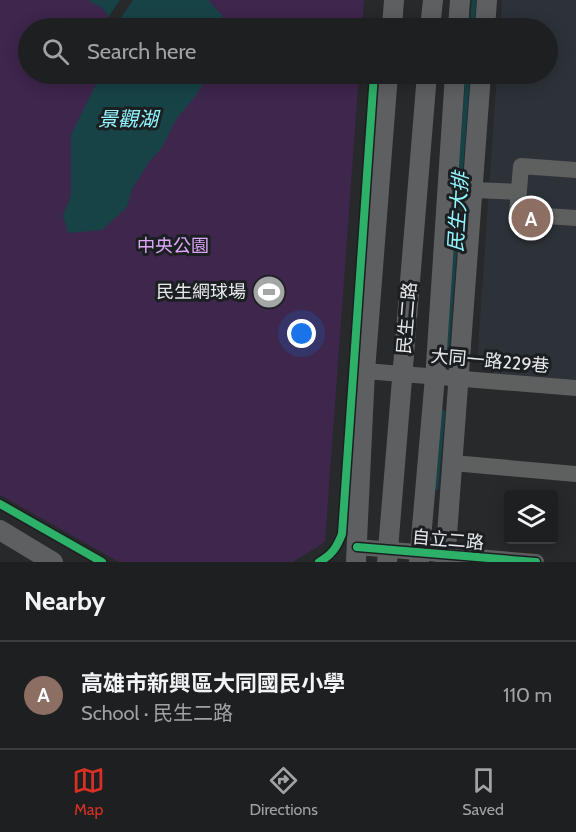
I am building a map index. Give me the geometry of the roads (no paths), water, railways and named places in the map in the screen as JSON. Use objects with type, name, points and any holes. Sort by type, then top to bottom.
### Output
[{"type":"main road","points":[[393,18],[394,0]]},
{"type":"main road","points":[[431,18],[433,0]]},
{"type":"main road","points":[[459,18],[460,0]]},
{"type":"main road","points":[[485,18],[487,0]]},
{"type":"main road","points":[[357,555],[365,371],[387,84]]},
{"type":"main road","name":"民生二路","points":[[388,556],[426,84]]},
{"type":"main road","name":"民生二路","points":[[419,558],[435,376],[454,84]]},
{"type":"main road","points":[[445,559],[480,84]]},
{"type":"main road","points":[[0,530],[53,562]]},
{"type":"street","points":[[576,170],[521,166],[517,214],[576,218]]},
{"type":"street","points":[[473,190],[519,192]]},
{"type":"street","name":"大同一路229巷","points":[[365,371],[576,388]]},
{"type":"street","points":[[453,463],[576,474]]},
{"type":"street","name":"自立二路","points":[[357,555],[536,562]]},
{"type":"water","points":[[88,0],[208,0],[222,18],[110,18],[102,8]]},
{"type":"water","name":"景觀湖","points":[[96,84],[203,84],[177,118],[161,149],[149,162],[132,189],[127,207],[102,230],[68,233],[63,216],[71,195],[71,135]]},
{"type":"waterway","name":"民生大排","points":[[473,18],[474,0]]},
{"type":"waterway","name":"民生大排","points":[[447,350],[467,84]]},
{"type":"waterway","name":"民生大排","points":[[436,488],[443,412]]},
{"type":"place","name":"高雄市新興區大同國民小學","points":[[531,218]]},
{"type":"place","name":"民生網球場","points":[[269,292]]},
{"type":"park label","name":"中央公園","points":[[173,246]]}]
